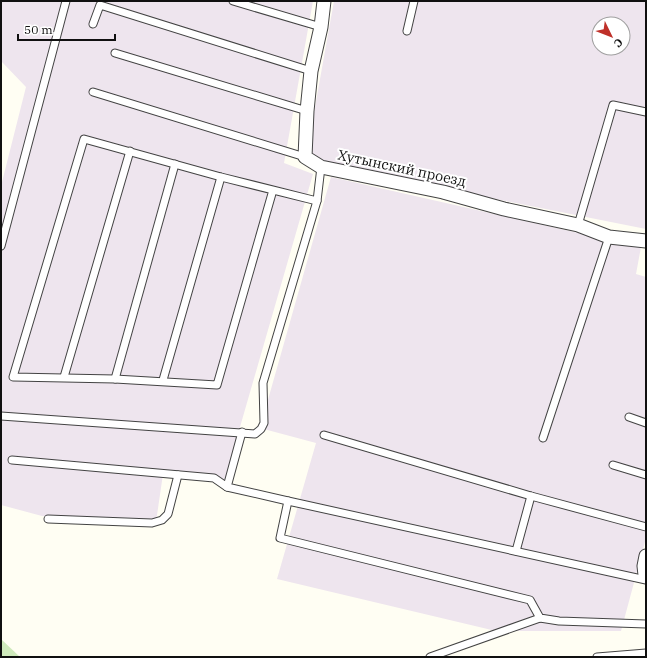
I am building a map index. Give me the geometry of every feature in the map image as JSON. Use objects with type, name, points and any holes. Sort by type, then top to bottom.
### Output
[{"type":"street","points":[[305,157],[312,71],[322,27],[324,1]]},
{"type":"street","name":"Хутынский проезд","points":[[305,157],[320,167],[443,192],[504,209],[578,226],[609,237],[646,241]]},
{"type":"street","points":[[646,556],[644,566],[646,576]]},
{"type":"lane","points":[[1,246],[66,1]]},
{"type":"lane","points":[[233,1],[322,27]]},
{"type":"lane","points":[[407,31],[414,1]]},
{"type":"lane","points":[[93,24],[100,5],[312,71]]},
{"type":"lane","points":[[115,52],[308,111]]},
{"type":"lane","points":[[93,92],[305,157]]},
{"type":"lane","points":[[578,226],[613,105],[646,112]]},
{"type":"lane","points":[[273,190],[217,385],[163,380],[115,378],[13,377],[84,139],[221,177],[273,190],[317,201]]},
{"type":"lane","points":[[64,377],[130,151]]},
{"type":"lane","points":[[115,378],[175,164]]},
{"type":"lane","points":[[1,416],[255,434],[261,429],[264,423],[263,383],[317,201],[320,167]]},
{"type":"lane","points":[[163,380],[221,177]]},
{"type":"lane","points":[[543,438],[609,237]]},
{"type":"lane","points":[[628,418],[646,423]]},
{"type":"lane","points":[[227,487],[242,432]]},
{"type":"lane","points":[[324,435],[530,496],[646,527]]},
{"type":"lane","points":[[12,460],[214,478],[227,487],[646,580]]},
{"type":"lane","points":[[613,465],[646,474]]},
{"type":"lane","points":[[48,519],[152,523],[162,520],[168,514],[178,475]]},
{"type":"lane","points":[[516,551],[530,496]]},
{"type":"lane","points":[[288,501],[280,538],[530,600],[540,618]]},
{"type":"lane","points":[[430,657],[540,618],[559,622],[646,624]]},
{"type":"lane","points":[[597,657],[626,656],[646,652]]},
{"type":"shaded area","points":[[1,1],[313,1],[284,163],[313,174],[225,479],[163,474],[156,522],[42,516],[1,505],[1,186],[26,87],[1,61]]},
{"type":"shaded area","points":[[334,1],[646,1],[646,229],[495,199],[306,157]]},
{"type":"shaded area","points":[[331,177],[641,247],[636,274],[646,277],[646,538],[621,631],[496,631],[277,579],[316,443],[260,428]]},
{"type":"green space","points":[[1,639],[20,657],[1,657]]}]
